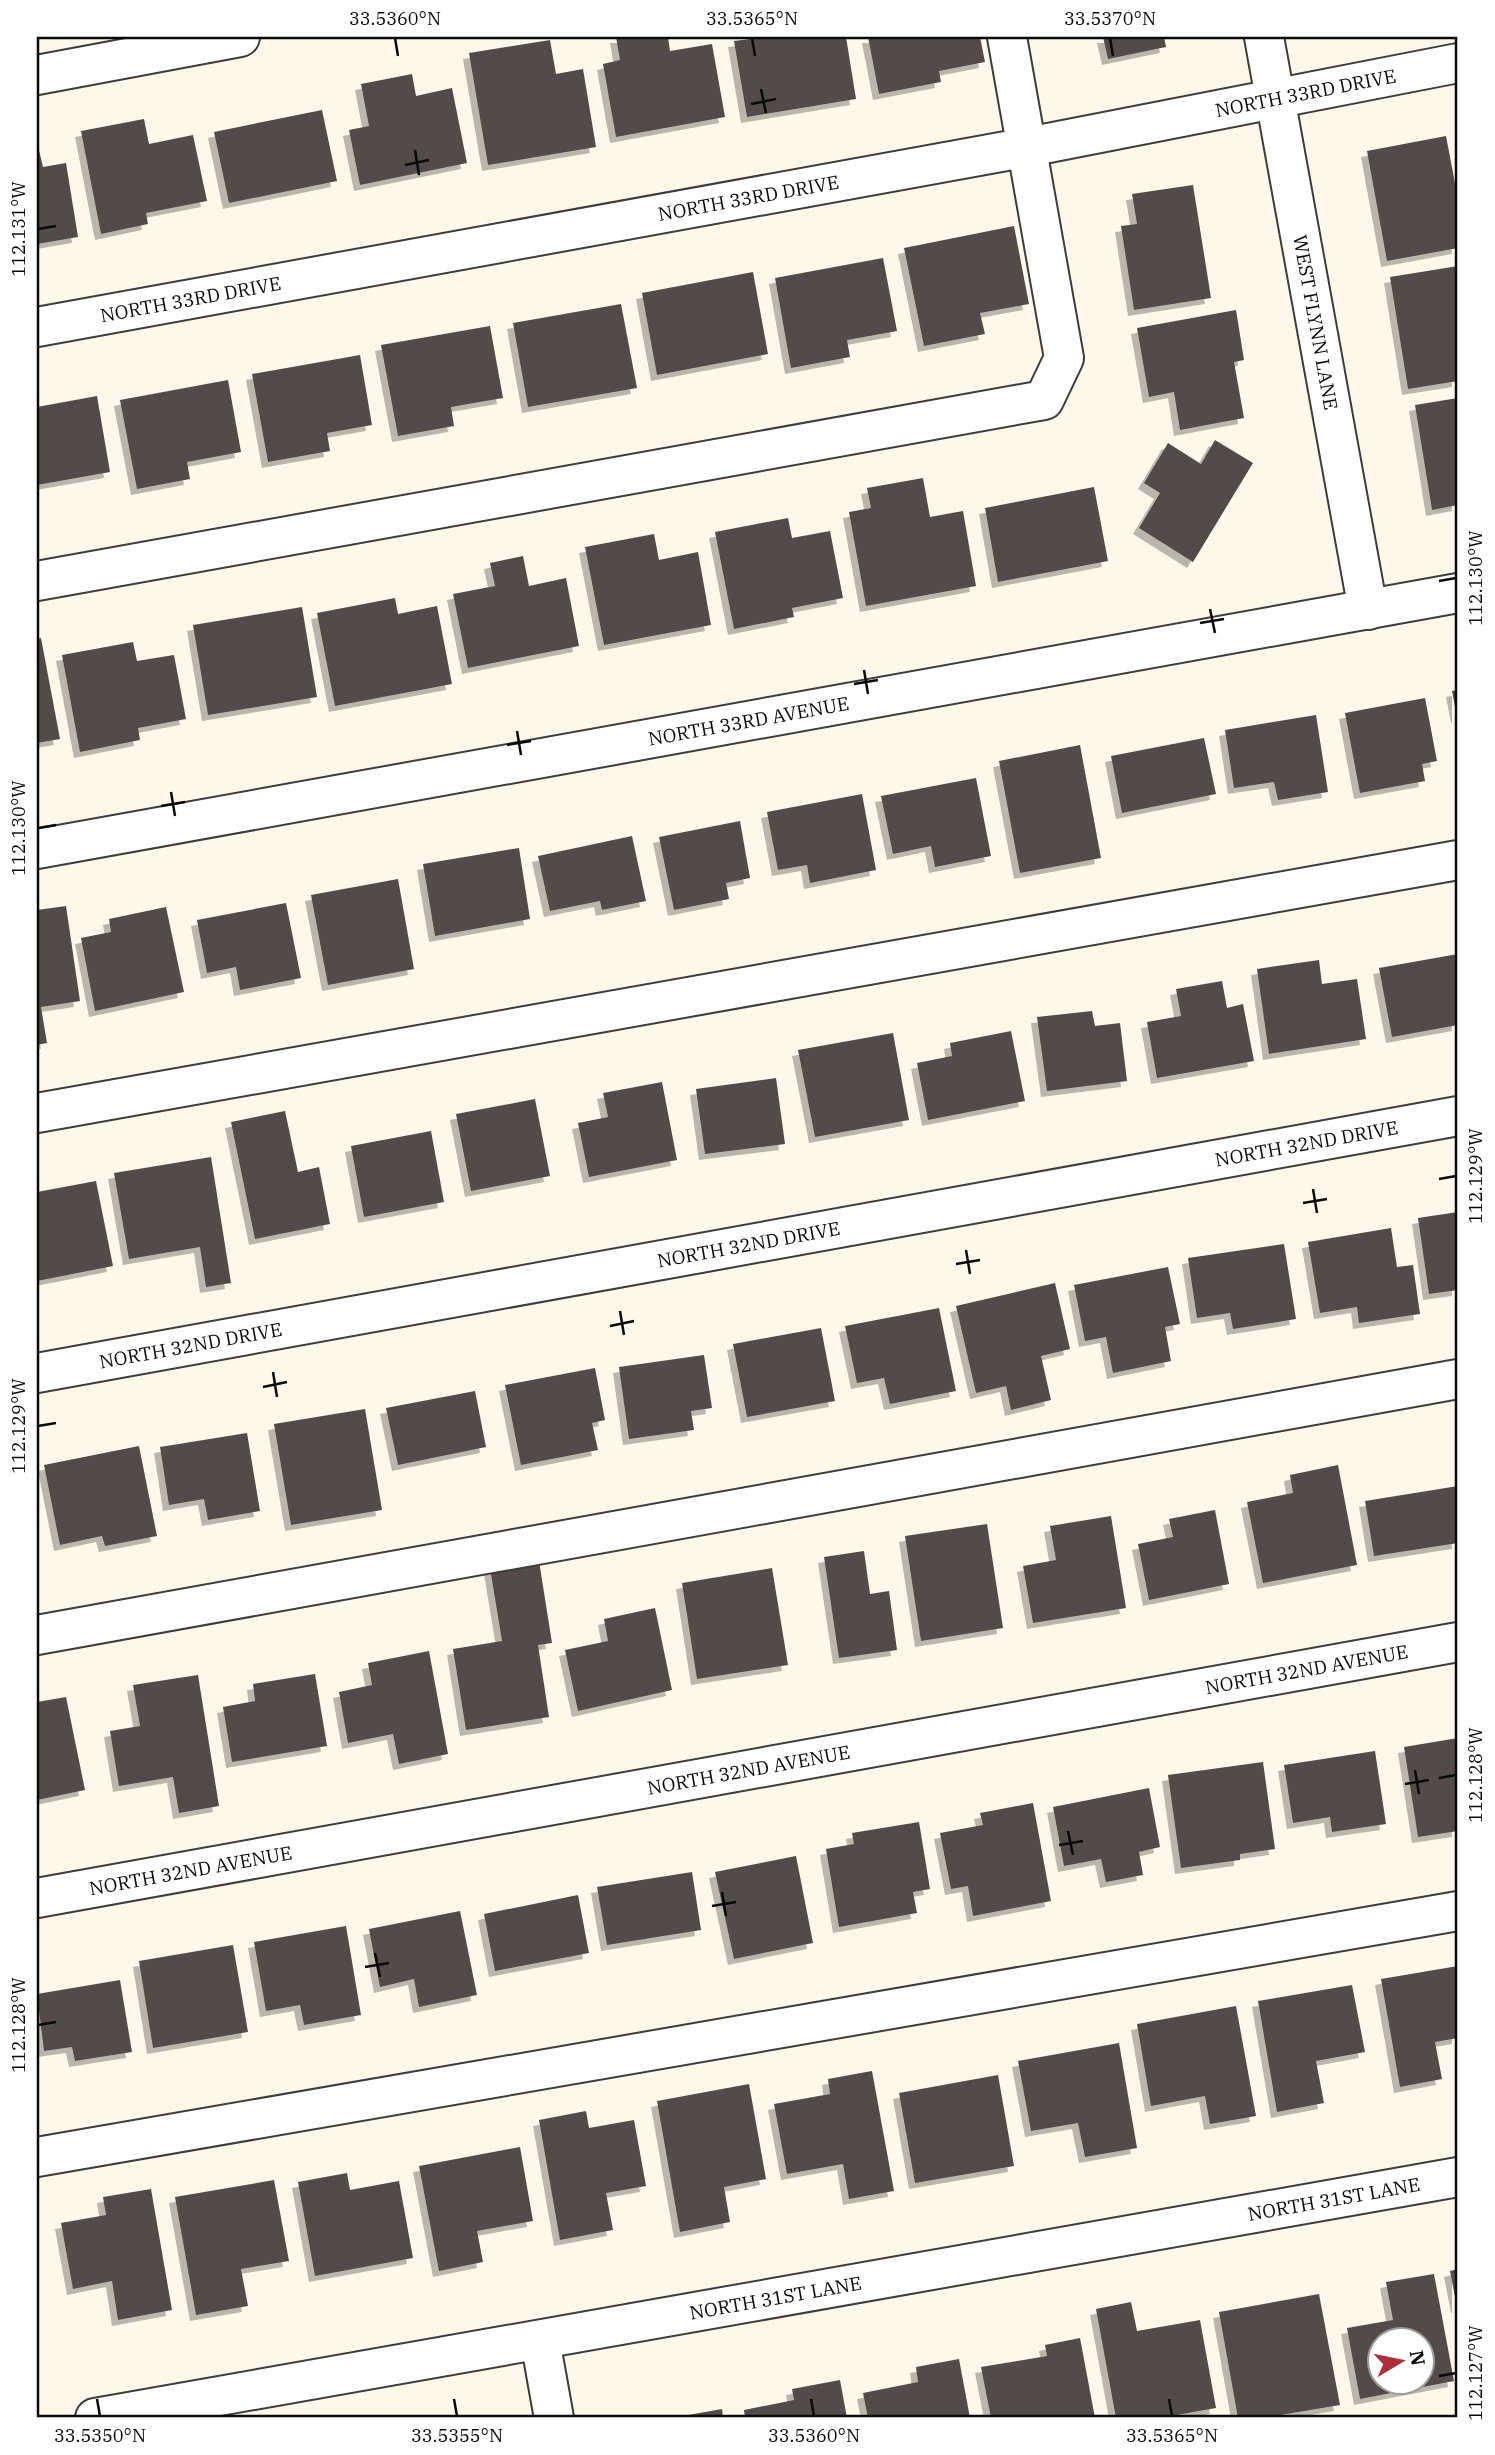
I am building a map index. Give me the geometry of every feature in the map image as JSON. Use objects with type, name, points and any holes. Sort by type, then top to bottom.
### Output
[{"type":"street","points":[[37,75],[240,37]]},
{"type":"street","points":[[37,582],[1044,400],[1064,358],[1007,37]]},
{"type":"street","name":"WEST FLYNN LANE","points":[[1264,37],[1368,610]]},
{"type":"street","name":"NORTH 33RD DRIVE","points":[[37,327],[1028,147],[1458,63]]},
{"type":"street","name":"NORTH 33RD AVENUE","points":[[37,849],[1458,593]]},
{"type":"street","points":[[37,1113],[1458,860]]},
{"type":"street","name":"NORTH 32ND DRIVE","points":[[37,1373],[1458,1116]]},
{"type":"street","points":[[37,1635],[1458,1379]]},
{"type":"street","name":"NORTH 32ND AVENUE","points":[[37,1898],[1458,1642]]},
{"type":"street","points":[[37,2157],[1458,1911]]},
{"type":"street","name":"NORTH 31ST LANE","points":[[95,2418],[1458,2177]]},
{"type":"street","points":[[540,2340],[554,2418]]},
{"type":"building","points":[[616,37],[668,37],[670,51],[712,44],[725,117],[616,137],[603,64],[620,60]]},
{"type":"building","points":[[750,37],[846,37],[856,99],[747,117],[734,41]]},
{"type":"building","points":[[868,37],[980,37],[985,62],[939,71],[941,82],[879,94]]},
{"type":"building","points":[[1103,37],[1164,37],[1166,47],[1108,59]]},
{"type":"building","points":[[550,40],[556,74],[583,69],[596,147],[488,165],[469,53]]},
{"type":"building","points":[[412,74],[416,96],[452,88],[467,163],[360,185],[349,130],[369,126],[361,84]]},
{"type":"building","points":[[322,110],[337,181],[229,203],[214,132]]},
{"type":"building","points":[[144,119],[149,144],[193,135],[207,201],[146,213],[148,224],[101,234],[81,131]]},
{"type":"building","points":[[1446,136],[1458,199],[1458,248],[1387,261],[1367,151]]},
{"type":"building","points":[[37,142],[43,167],[66,163],[78,237],[37,244]]},
{"type":"building","points":[[1193,185],[1211,298],[1134,310],[1121,226],[1137,224],[1132,194]]},
{"type":"building","points":[[1014,226],[1029,304],[980,313],[985,334],[924,346],[904,248]]},
{"type":"building","points":[[883,258],[897,331],[847,340],[850,357],[791,368],[775,278]]},
{"type":"building","points":[[1458,266],[1458,381],[1408,389],[1390,277]]},
{"type":"building","points":[[753,272],[768,354],[657,375],[642,293]]},
{"type":"building","points":[[621,304],[637,388],[528,407],[513,323]]},
{"type":"building","points":[[1236,310],[1244,360],[1234,362],[1244,418],[1180,430],[1174,392],[1149,397],[1137,328]]},
{"type":"building","points":[[490,326],[503,398],[451,407],[454,426],[398,436],[381,345]]},
{"type":"building","points":[[360,355],[372,425],[327,433],[330,451],[268,462],[252,374]]},
{"type":"building","points":[[228,380],[241,452],[187,462],[190,479],[137,489],[120,400]]},
{"type":"building","points":[[97,396],[110,472],[37,485],[37,407]]},
{"type":"building","points":[[1458,398],[1458,505],[1432,510],[1415,405]]},
{"type":"building","points":[[1215,440],[1253,463],[1193,562],[1139,528],[1160,493],[1144,483],[1168,443],[1201,464]]},
{"type":"building","points":[[923,478],[930,517],[963,511],[976,586],[866,606],[849,512],[871,508],[867,488]]},
{"type":"building","points":[[1094,487],[1108,561],[998,582],[985,508]]},
{"type":"building","points":[[788,518],[792,538],[830,531],[843,598],[792,608],[794,617],[734,629],[715,532]]},
{"type":"building","points":[[654,534],[659,560],[698,552],[711,625],[604,645],[585,547]]},
{"type":"building","points":[[523,556],[529,586],[566,578],[579,646],[468,668],[453,594],[495,586],[490,563]]},
{"type":"building","points":[[395,598],[398,614],[437,606],[452,684],[335,706],[317,613]]},
{"type":"building","points":[[302,607],[317,697],[208,715],[193,625]]},
{"type":"building","points":[[41,638],[60,739],[37,743],[37,639]]},
{"type":"building","points":[[133,642],[137,661],[174,655],[186,719],[138,728],[140,740],[80,752],[62,655]]},
{"type":"building","points":[[1458,690],[1458,717],[1457,717],[1452,691]]},
{"type":"building","points":[[1425,698],[1437,761],[1422,764],[1425,781],[1360,793],[1345,713]]},
{"type":"building","points":[[1316,715],[1328,792],[1278,800],[1274,782],[1234,788],[1225,730]]},
{"type":"building","points":[[1204,738],[1216,794],[1122,813],[1111,756]]},
{"type":"building","points":[[1080,745],[1101,858],[1020,873],[999,761]]},
{"type":"building","points":[[976,778],[991,856],[935,867],[931,846],[893,854],[881,796]]},
{"type":"building","points":[[862,794],[876,870],[810,883],[807,865],[778,870],[767,812]]},
{"type":"building","points":[[740,821],[750,878],[726,883],[729,899],[674,910],[659,837]]},
{"type":"building","points":[[632,836],[646,901],[602,910],[600,901],[550,911],[538,856]]},
{"type":"building","points":[[519,848],[530,919],[435,936],[423,864]]},
{"type":"building","points":[[398,879],[414,969],[328,985],[311,895]]},
{"type":"building","points":[[286,903],[301,978],[240,990],[236,967],[207,973],[197,920]]},
{"type":"building","points":[[66,906],[80,1001],[41,1007],[47,1043],[37,1045],[37,910]]},
{"type":"building","points":[[166,907],[184,992],[95,1011],[81,938],[111,932],[109,919]]},
{"type":"building","points":[[1458,954],[1458,1025],[1392,1037],[1379,968]]},
{"type":"building","points":[[1319,960],[1322,984],[1357,979],[1366,1039],[1269,1054],[1257,969]]},
{"type":"building","points":[[1222,981],[1227,1008],[1243,1004],[1254,1061],[1157,1078],[1147,1022],[1181,1016],[1176,989]]},
{"type":"building","points":[[1092,1011],[1095,1026],[1120,1023],[1127,1081],[1047,1091],[1037,1017]]},
{"type":"building","points":[[1011,1031],[1025,1101],[928,1120],[917,1063],[952,1056],[950,1043]]},
{"type":"building","points":[[893,1033],[909,1120],[815,1137],[798,1050]]},
{"type":"building","points":[[776,1078],[785,1144],[705,1154],[696,1089]]},
{"type":"building","points":[[662,1082],[677,1160],[589,1177],[578,1123],[608,1117],[603,1093]]},
{"type":"building","points":[[535,1099],[550,1176],[471,1191],[456,1114]]},
{"type":"building","points":[[285,1111],[298,1172],[319,1167],[330,1224],[255,1239],[231,1122]]},
{"type":"building","points":[[431,1131],[444,1202],[364,1217],[351,1146]]},
{"type":"building","points":[[211,1157],[231,1283],[206,1287],[200,1247],[129,1259],[114,1173]]},
{"type":"building","points":[[96,1181],[113,1266],[37,1281],[37,1192]]},
{"type":"building","points":[[1458,1212],[1458,1290],[1429,1294],[1418,1218]]},
{"type":"building","points":[[1391,1228],[1397,1267],[1413,1265],[1420,1314],[1359,1323],[1357,1307],[1320,1313],[1308,1242]]},
{"type":"building","points":[[1284,1244],[1296,1319],[1233,1329],[1230,1313],[1197,1318],[1188,1258]]},
{"type":"building","points":[[1168,1267],[1180,1324],[1165,1327],[1171,1361],[1113,1373],[1106,1337],[1085,1341],[1074,1285]]},
{"type":"building","points":[[1055,1283],[1070,1349],[1041,1356],[1051,1400],[1011,1410],[1006,1386],[976,1393],[956,1306]]},
{"type":"building","points":[[939,1308],[956,1391],[890,1404],[884,1378],[857,1383],[845,1326]]},
{"type":"building","points":[[821,1328],[835,1401],[747,1417],[733,1344]]},
{"type":"building","points":[[704,1355],[712,1408],[691,1411],[694,1430],[629,1439],[619,1367]]},
{"type":"building","points":[[595,1368],[605,1420],[592,1423],[598,1450],[521,1465],[505,1385]]},
{"type":"building","points":[[475,1391],[486,1447],[398,1465],[386,1408]]},
{"type":"building","points":[[365,1409],[382,1510],[291,1525],[274,1424]]},
{"type":"building","points":[[247,1433],[260,1511],[208,1520],[204,1499],[169,1505],[160,1447]]},
{"type":"building","points":[[139,1446],[157,1536],[105,1546],[102,1536],[60,1545],[44,1465]]},
{"type":"building","points":[[1338,1465],[1357,1565],[1263,1583],[1247,1502],[1293,1493],[1290,1475]]},
{"type":"building","points":[[1458,1486],[1458,1543],[1374,1556],[1365,1501]]},
{"type":"building","points":[[1215,1510],[1229,1584],[1149,1600],[1138,1544],[1173,1537],[1169,1519]]},
{"type":"building","points":[[1111,1516],[1126,1608],[1033,1623],[1023,1566],[1056,1560],[1050,1526]]},
{"type":"building","points":[[987,1524],[1003,1628],[921,1641],[905,1536]]},
{"type":"building","points":[[864,1551],[870,1594],[889,1591],[897,1650],[839,1658],[824,1557]]},
{"type":"building","points":[[539,1561],[552,1643],[538,1645],[549,1717],[466,1730],[453,1649],[502,1641],[490,1568]]},
{"type":"building","points":[[772,1568],[788,1665],[697,1679],[682,1583]]},
{"type":"building","points":[[655,1608],[672,1690],[578,1711],[565,1650],[608,1641],[604,1619]]},
{"type":"building","points":[[429,1651],[448,1754],[399,1764],[393,1734],[348,1743],[339,1692],[372,1685],[368,1663]]},
{"type":"building","points":[[315,1674],[327,1746],[232,1762],[223,1707],[255,1701],[253,1684]]},
{"type":"building","points":[[198,1675],[219,1806],[179,1813],[173,1777],[119,1786],[110,1731],[140,1726],[133,1685]]},
{"type":"building","points":[[66,1697],[85,1790],[37,1800],[37,1702]]},
{"type":"building","points":[[1458,1738],[1458,1831],[1418,1837],[1404,1747]]},
{"type":"building","points":[[1375,1751],[1386,1824],[1332,1832],[1330,1817],[1293,1823],[1284,1765]]},
{"type":"building","points":[[1263,1762],[1275,1849],[1240,1854],[1240,1860],[1181,1868],[1168,1775]]},
{"type":"building","points":[[1149,1788],[1160,1847],[1139,1852],[1143,1875],[1106,1882],[1101,1859],[1064,1866],[1053,1807]]},
{"type":"building","points":[[1033,1803],[1051,1901],[973,1916],[968,1886],[951,1889],[940,1833],[983,1825],[980,1813]]},
{"type":"building","points":[[919,1822],[930,1889],[913,1892],[917,1913],[839,1927],[826,1849],[854,1844],[852,1833]]},
{"type":"building","points":[[796,1856],[813,1943],[734,1959],[715,1872]]},
{"type":"building","points":[[692,1872],[701,1930],[607,1945],[597,1887]]},
{"type":"building","points":[[578,1895],[589,1953],[495,1971],[484,1914]]},
{"type":"building","points":[[460,1911],[477,1995],[419,2007],[414,1979],[380,1987],[369,1929]]},
{"type":"building","points":[[346,1926],[361,2015],[304,2025],[300,2005],[266,2011],[254,1942]]},
{"type":"building","points":[[233,1945],[248,2032],[153,2048],[139,1961]]},
{"type":"building","points":[[1458,1966],[1458,2038],[1435,2042],[1442,2079],[1400,2087],[1381,1979]]},
{"type":"building","points":[[120,1980],[132,2052],[75,2061],[72,2047],[44,2051],[37,1994]]},
{"type":"building","points":[[1352,1985],[1365,2052],[1316,2061],[1324,2103],[1277,2112],[1258,2001]]},
{"type":"building","points":[[1236,2006],[1256,2116],[1210,2124],[1205,2096],[1151,2106],[1137,2024]]},
{"type":"building","points":[[1119,2043],[1137,2148],[1085,2157],[1078,2123],[1031,2131],[1018,2061]]},
{"type":"building","points":[[872,2071],[894,2191],[849,2199],[843,2164],[787,2174],[774,2104],[830,2094],[828,2079]]},
{"type":"building","points":[[998,2075],[1014,2166],[915,2183],[899,2093]]},
{"type":"building","points":[[749,2084],[766,2179],[724,2187],[730,2222],[680,2232],[657,2101]]},
{"type":"building","points":[[586,2111],[589,2128],[634,2120],[646,2186],[606,2193],[613,2230],[560,2240],[539,2120]]},
{"type":"building","points":[[520,2147],[533,2221],[477,2231],[483,2262],[439,2271],[419,2166]]},
{"type":"building","points":[[347,2173],[350,2190],[399,2181],[413,2258],[315,2276],[298,2182]]},
{"type":"building","points":[[274,2180],[289,2261],[241,2269],[248,2306],[196,2315],[175,2197]]},
{"type":"building","points":[[151,2189],[172,2310],[118,2320],[112,2281],[73,2289],[61,2223],[106,2215],[103,2197]]},
{"type":"building","points":[[1458,2269],[1458,2307],[1457,2307],[1450,2271]]},
{"type":"building","points":[[1434,2274],[1454,2381],[1436,2384],[1436,2326],[1366,2326],[1366,2396],[1376,2396],[1360,2399],[1347,2328],[1393,2320],[1386,2282]]},
{"type":"building","points":[[1319,2294],[1340,2405],[1262,2418],[1238,2418],[1219,2312]]},
{"type":"building","points":[[1131,2302],[1137,2331],[1200,2320],[1216,2408],[1160,2418],[1116,2418],[1096,2309]]},
{"type":"building","points":[[1080,2338],[1095,2418],[991,2418],[981,2367],[1047,2356],[1045,2345]]},
{"type":"building","points":[[959,2359],[970,2418],[868,2418],[863,2393],[918,2382],[916,2367]]},
{"type":"building","points":[[840,2380],[847,2418],[745,2418],[744,2410],[794,2400],[792,2389]]},
{"type":"building","points":[[722,2409],[723,2418],[677,2418],[677,2417]]}]
